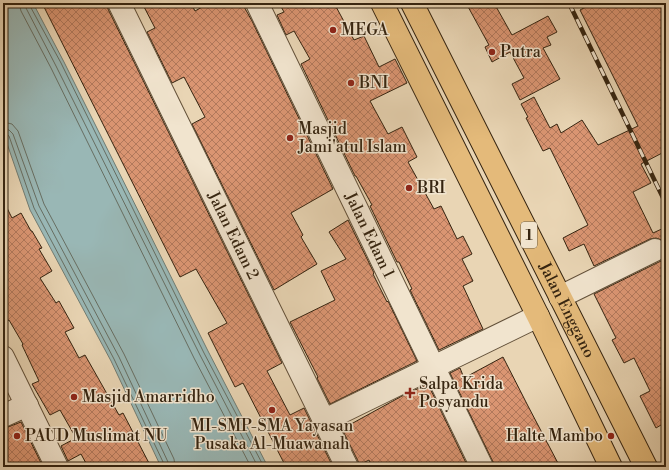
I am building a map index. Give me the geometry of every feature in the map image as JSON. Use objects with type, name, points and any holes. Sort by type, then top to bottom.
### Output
[{"type":"highway","name":"Jalan Enggano","points":[[382,3],[538,316],[611,467]]},
{"type":"highway","name":"Jalan Enggano","points":[[412,3],[646,467]]},
{"type":"street","name":"Jalan Edam 2","points":[[119,3],[347,467]]},
{"type":"street","name":"Jalan Edam 1","points":[[257,3],[482,467]]},
{"type":"street","points":[[560,297],[655,250]]},
{"type":"street","points":[[324,420],[538,316]]},
{"type":"street","points":[[3,357],[57,467]]},
{"type":"street","points":[[3,416],[26,405]]},
{"type":"water","points":[[3,3],[33,3],[268,467],[161,467],[111,361],[30,210],[3,132]]},
{"type":"building","points":[[42,3],[107,3],[108,9],[282,363],[267,371],[290,415],[304,408],[333,467],[286,467],[243,383],[235,387],[208,333],[227,323],[196,269],[180,277]]},
{"type":"building","points":[[142,3],[191,3],[195,11],[209,3],[242,3],[333,189],[291,213],[303,235],[301,237],[317,264],[274,290],[192,124],[205,117],[184,77],[172,83],[147,32],[155,28]]},
{"type":"building","points":[[279,3],[334,3],[354,40],[364,36],[379,67],[395,59],[407,83],[370,101],[388,134],[402,127],[417,157],[408,162],[434,209],[441,206],[457,239],[463,236],[472,254],[462,259],[473,281],[463,286],[483,329],[439,350],[410,290],[412,289],[370,206],[372,205],[355,176],[301,64],[310,59],[294,31],[286,35],[277,15],[284,12]]},
{"type":"building","points":[[466,3],[494,3],[512,35],[548,16],[557,32],[547,37],[551,45],[543,48],[560,79],[520,100],[512,84],[524,78],[510,52],[492,62],[485,47],[489,45]]},
{"type":"building","points":[[593,3],[666,3],[666,151],[641,164],[651,183],[633,192],[653,233],[666,227],[666,244],[662,240],[656,238],[650,239],[594,266],[584,244],[569,251],[563,238],[588,225],[550,148],[543,151],[526,118],[528,117],[521,104],[534,97],[550,128],[557,124],[561,133],[582,120],[598,145],[638,126],[580,10]]},
{"type":"building","points":[[3,200],[12,218],[21,213],[42,248],[39,249],[52,271],[40,278],[56,303],[59,301],[74,328],[65,332],[79,358],[85,355],[119,415],[123,413],[151,467],[88,467],[81,454],[68,461],[61,446],[76,438],[60,410],[50,415],[32,384],[39,381],[22,345],[23,344],[9,320],[3,324]]},
{"type":"building","points":[[348,220],[374,273],[373,274],[387,302],[388,301],[417,361],[330,404],[290,322],[335,300],[321,271],[346,259],[329,232]]},
{"type":"building","points":[[666,255],[666,422],[656,428],[640,396],[650,391],[634,358],[624,363],[612,340],[616,338],[594,294],[661,261]]},
{"type":"building","points":[[503,357],[560,467],[494,467],[493,462],[450,373],[460,368],[464,378]]},
{"type":"building","points":[[428,384],[468,467],[372,467],[369,460],[359,465],[342,429],[402,396]]},
{"type":"building","points":[[21,422],[43,467],[3,467],[3,428]]},
{"type":"railway","points":[[569,3],[666,204]]},
{"type":"place","name":"MEGA","points":[[333,30]]},
{"type":"place","name":"Putra","points":[[492,52]]},
{"type":"place","name":"BNI","points":[[351,83]]},
{"type":"place","name":"Masjid Jami'atul Islam","points":[[290,138]]},
{"type":"place","name":"BRI","points":[[409,188]]},
{"type":"place","name":"Salpa Krida Posyandu","points":[[410,393]]},
{"type":"place","name":"Masjid Amarridho","points":[[74,397]]},
{"type":"place","name":"MI-SMP-SMA Yayasan Pusaka Al-Muawanah","points":[[272,410]]},
{"type":"place","name":"PAUD Muslimat NU","points":[[17,436]]},
{"type":"place","name":"Halte Mambo","points":[[611,436]]}]
